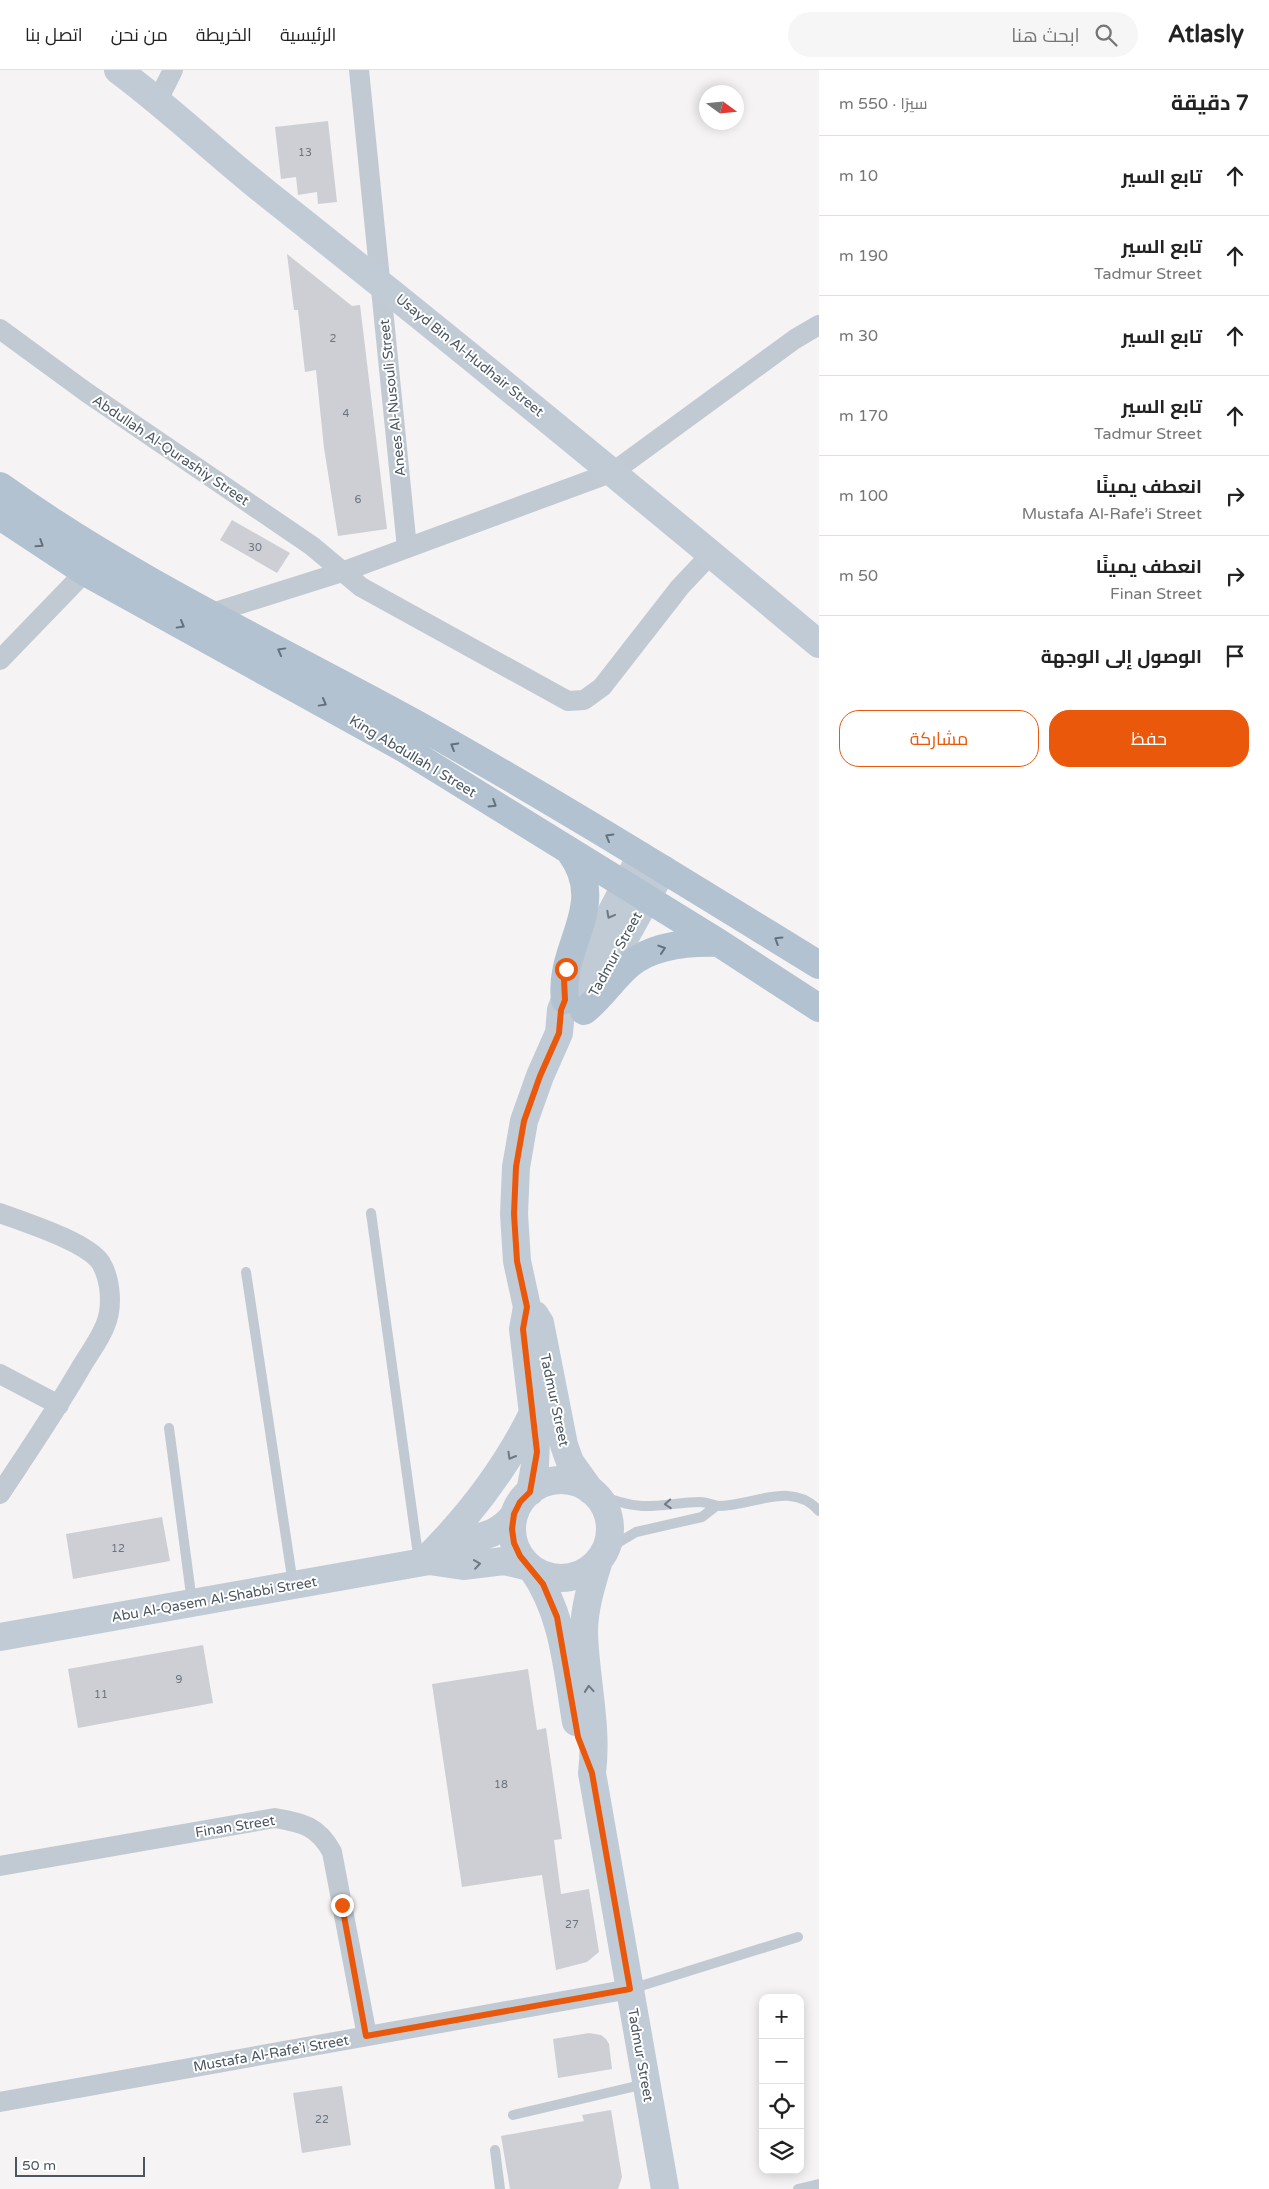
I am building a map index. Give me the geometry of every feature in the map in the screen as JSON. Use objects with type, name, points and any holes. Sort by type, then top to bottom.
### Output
[{"type":"main road","name":"King Abdullah I Street","points":[[0,486],[44,518],[93,562],[405,748],[635,893],[719,943],[819,1008]]},
{"type":"main road","name":"King Abdullah I Street","points":[[0,516],[93,562],[212,613],[420,726],[652,862],[819,966]]},
{"type":"main road","points":[[570,852],[577,861],[585,881],[586,903],[564,979],[575,1005],[601,996],[630,964],[642,957],[656,951],[687,943],[719,943]]},
{"type":"street","name":"Usayd Bin Al-Hudhair Street","points":[[118,70],[158,100],[262,190],[613,472],[819,644]]},
{"type":"street","points":[[158,100],[173,70]]},
{"type":"street","name":"Anees Al-Nusouli Street","points":[[359,70],[407,548]]},
{"type":"street","points":[[212,613],[342,572],[613,472],[795,339],[819,325]]},
{"type":"street","name":"Abdullah Al-Qurashiy Street","points":[[0,329],[86,392],[312,546],[342,572],[372,594],[560,698],[576,701],[591,697],[602,687],[680,587],[711,554]]},
{"type":"street","points":[[0,660],[93,562]]},
{"type":"street","name":"Tadmur Street","points":[[530,1492],[537,1452],[523,1329],[527,1307],[517,1261],[514,1214],[516,1167],[524,1121],[540,1076],[559,1033],[561,1010],[575,1005],[652,862]]},
{"type":"street","points":[[0,1213],[58,1235],[86,1250],[101,1262],[109,1285],[109,1306],[106,1326],[59,1405],[0,1494]]},
{"type":"street","name":"Tadmur Street","points":[[527,1307],[533,1312],[540,1323],[564,1446],[570,1462],[592,1492]]},
{"type":"street","points":[[0,1374],[59,1405]]},
{"type":"street","points":[[424,1562],[462,1523],[486,1493],[520,1441],[533,1412]]},
{"type":"street","points":[[555,1480],[569,1481],[592,1492],[604,1505],[609,1520],[610,1535],[602,1555],[588,1571],[575,1577],[560,1579],[546,1576],[531,1568],[520,1556],[514,1543],[512,1529],[514,1514],[520,1502],[542,1484],[555,1480]]},
{"type":"street","name":"Abu Al-Qasem Al-Shabbi Street","points":[[424,1562],[443,1548],[497,1531],[514,1514]]},
{"type":"street","name":"Tadmur Street","points":[[592,1773],[594,1740],[584,1631],[589,1595],[602,1555]]},
{"type":"street","name":"Abu Al-Qasem Al-Shabbi Street","points":[[0,1637],[424,1562],[463,1566],[504,1562],[531,1568]]},
{"type":"street","name":"Tadmur Street","points":[[531,1568],[543,1584],[557,1617],[578,1737],[592,1773],[665,2189]]},
{"type":"street","name":"Finan Street","points":[[0,1866],[275,1818],[298,1822],[314,1829],[324,1838],[332,1852],[366,2036]]},
{"type":"street","name":"Mustafa Al-Rafe’i Street","points":[[0,2102],[630,1989]]},
{"type":"lane","points":[[372,1213],[424,1562]]},
{"type":"lane","points":[[246,1272],[293,1585]]},
{"type":"lane","points":[[169,1428],[192,1603]]},
{"type":"lane","points":[[592,1492],[632,1505],[700,1502],[716,1506],[784,1496],[801,1497],[810,1502],[819,1512]]},
{"type":"lane","points":[[602,1555],[636,1532],[702,1517],[716,1506]]},
{"type":"lane","points":[[630,1989],[798,1937]]},
{"type":"lane","points":[[513,2115],[646,2084]]},
{"type":"lane","points":[[494,2150],[500,2189]]},
{"type":"lane","points":[[798,2189],[819,2184]]},
{"type":"building","points":[[328,121],[337,202],[318,204],[317,192],[298,195],[296,177],[281,179],[275,127]]},
{"type":"building","points":[[287,254],[352,306],[360,305],[387,529],[338,536],[324,448],[316,370],[305,372],[298,310],[294,310]]},
{"type":"building","points":[[232,520],[290,553],[277,573],[220,540]]},
{"type":"building","points":[[162,1517],[170,1561],[73,1579],[66,1534]]},
{"type":"building","points":[[203,1645],[213,1703],[78,1728],[68,1669]]},
{"type":"building","points":[[528,1669],[537,1730],[546,1728],[562,1839],[554,1840],[561,1894],[589,1889],[599,1952],[587,1962],[556,1970],[542,1875],[462,1887],[432,1684]]},
{"type":"building","points":[[589,2033],[601,2035],[606,2039],[609,2044],[612,2069],[558,2078],[553,2039]]},
{"type":"building","points":[[342,2086],[351,2145],[302,2153],[293,2093]]},
{"type":"building","points":[[611,2110],[622,2177],[618,2189],[510,2189],[501,2136],[584,2121],[582,2115]]},
{"type":"route","points":[[342,1905],[366,2036],[630,1989],[592,1773],[578,1737],[557,1617],[543,1584],[520,1556],[514,1543],[512,1529],[514,1514],[520,1502],[530,1492],[537,1452],[523,1329],[524,1315],[527,1307],[517,1261],[514,1214],[516,1167],[524,1121],[540,1076],[559,1033],[561,1010],[565,1000],[564,979],[566,969]]}]
